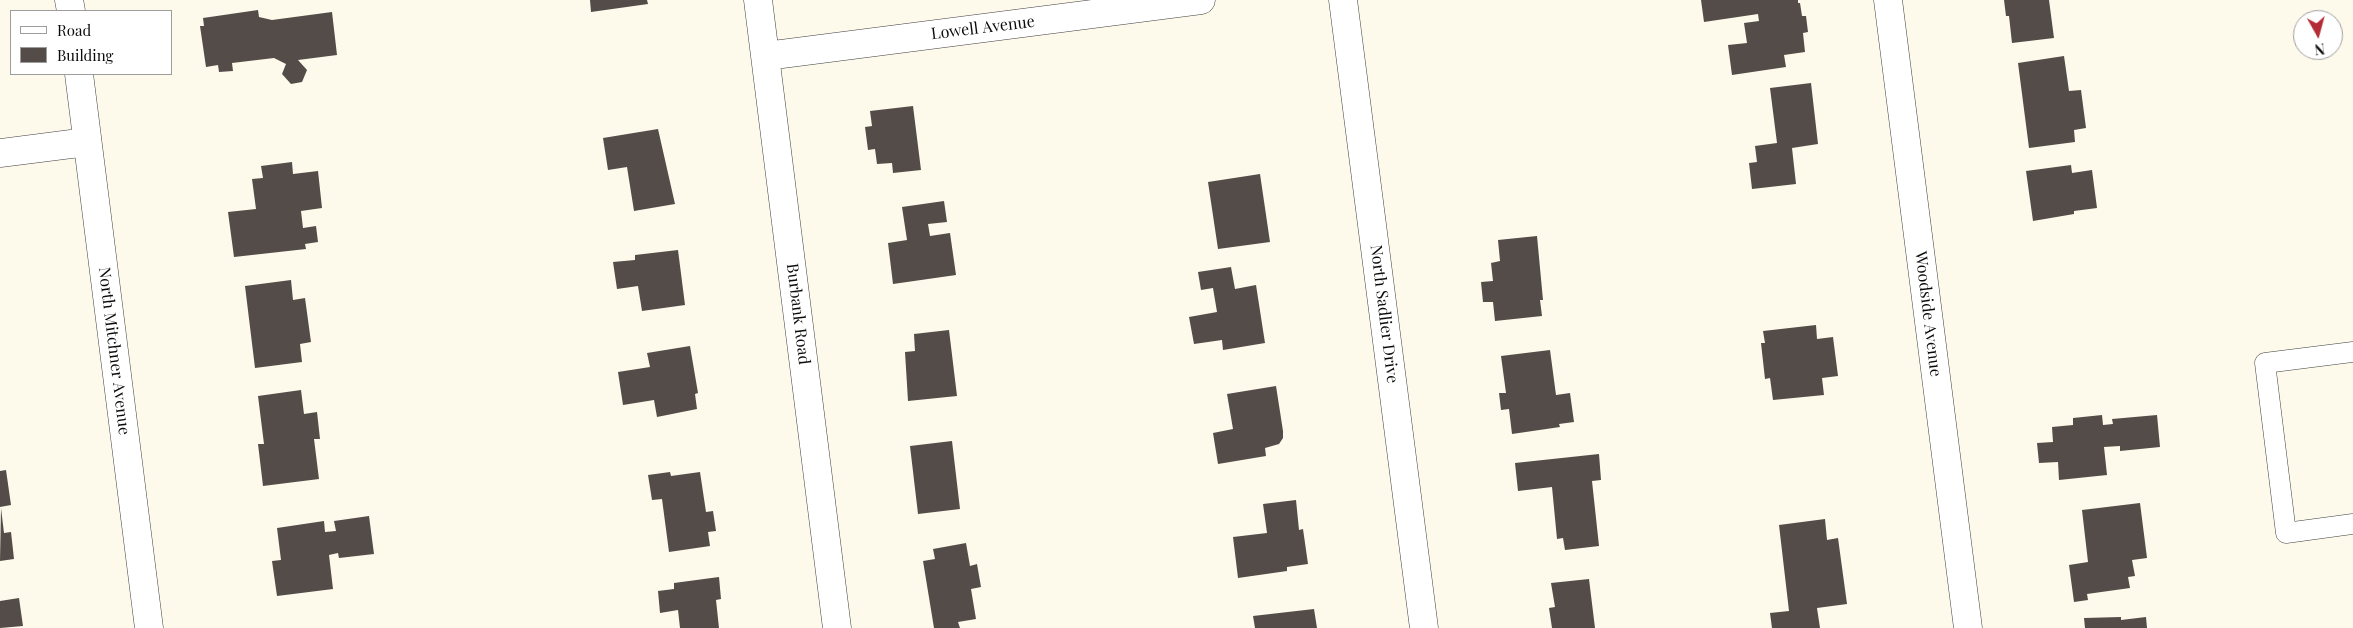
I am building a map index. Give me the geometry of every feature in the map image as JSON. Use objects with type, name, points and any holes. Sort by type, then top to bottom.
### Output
[{"type":"street","name":"Burbank Road","points":[[758,0],[837,628]]},
{"type":"street","name":"Lowell Avenue","points":[[766,56],[1201,0]]},
{"type":"street","name":"North Sadlier Drive","points":[[1344,0],[1424,628]]},
{"type":"street","name":"Woodside Avenue","points":[[1888,0],[1968,628]]},
{"type":"street","name":"North Mitchner Avenue","points":[[79,75],[149,628]]},
{"type":"street","points":[[0,153],[88,142]]},
{"type":"lane","points":[[2353,352],[2265,363],[2286,532],[2353,524]]},
{"type":"building","points":[[590,0],[647,0],[648,4],[591,12]]},
{"type":"building","points":[[1701,0],[1798,0],[1802,16],[1806,16],[1808,32],[1803,33],[1805,52],[1784,55],[1786,67],[1732,75],[1728,45],[1747,43],[1744,23],[1759,21],[1758,14],[1704,22]]},
{"type":"building","points":[[2004,0],[2049,0],[2054,38],[2012,43],[2009,16],[2006,16]]},
{"type":"building","points":[[258,10],[259,17],[272,20],[332,12],[337,55],[298,60],[307,70],[302,82],[291,84],[282,74],[286,64],[274,58],[232,63],[233,71],[219,72],[218,65],[206,67],[200,26],[204,26],[203,18]]},
{"type":"building","points":[[2064,56],[2069,91],[2081,90],[2086,128],[2074,130],[2075,142],[2029,148],[2018,63]]},
{"type":"building","points":[[1811,83],[1818,144],[1792,148],[1796,184],[1752,189],[1749,163],[1757,162],[1755,146],[1777,143],[1770,88]]},
{"type":"building","points":[[913,106],[921,170],[893,173],[892,163],[877,164],[875,149],[868,150],[865,127],[872,126],[870,111]]},
{"type":"building","points":[[658,129],[675,204],[634,211],[627,167],[608,170],[603,138]]},
{"type":"building","points":[[292,162],[293,174],[318,171],[322,208],[301,211],[303,228],[316,226],[318,242],[305,244],[306,249],[234,257],[228,212],[256,209],[252,179],[263,178],[261,166]]},
{"type":"building","points":[[2071,165],[2072,173],[2092,170],[2097,208],[2074,211],[2074,214],[2033,221],[2026,171]]},
{"type":"building","points":[[1260,174],[1270,242],[1218,249],[1208,182]]},
{"type":"building","points":[[944,201],[947,222],[928,224],[930,236],[950,233],[956,275],[893,284],[888,243],[907,240],[902,207]]},
{"type":"building","points":[[1537,236],[1543,300],[1540,300],[1542,316],[1495,321],[1493,302],[1483,302],[1481,282],[1493,281],[1491,263],[1500,261],[1498,240]]},
{"type":"building","points":[[678,250],[685,305],[642,311],[638,286],[617,289],[613,262],[635,260],[635,255]]},
{"type":"building","points":[[1231,267],[1235,289],[1256,285],[1265,343],[1223,350],[1222,340],[1194,344],[1189,317],[1217,312],[1213,288],[1201,290],[1198,272]]},
{"type":"building","points":[[291,280],[293,300],[305,298],[311,342],[300,344],[302,362],[255,368],[245,286]]},
{"type":"building","points":[[1816,325],[1817,339],[1833,337],[1838,376],[1822,378],[1824,395],[1773,400],[1770,378],[1765,379],[1761,343],[1765,343],[1763,331]]},
{"type":"building","points":[[949,330],[957,396],[908,401],[905,352],[915,351],[914,334]]},
{"type":"building","points":[[690,346],[698,393],[695,394],[697,409],[657,417],[654,400],[623,405],[618,372],[650,367],[647,353]]},
{"type":"building","points":[[1550,350],[1556,395],[1570,393],[1574,422],[1559,424],[1560,427],[1512,434],[1509,409],[1501,410],[1499,393],[1506,393],[1501,356]]},
{"type":"building","points":[[1276,386],[1283,431],[1283,438],[1279,444],[1265,448],[1266,456],[1218,464],[1213,433],[1233,429],[1227,394]]},
{"type":"building","points":[[301,390],[304,414],[317,412],[320,439],[314,439],[319,479],[263,486],[258,444],[264,444],[258,396]]},
{"type":"building","points":[[2102,415],[2103,425],[2113,424],[2112,419],[2157,415],[2160,447],[2120,451],[2120,446],[2104,447],[2107,475],[2059,480],[2058,462],[2039,463],[2037,443],[2053,442],[2052,427],[2073,425],[2073,418]]},
{"type":"building","points":[[952,441],[960,509],[918,514],[910,446]]},
{"type":"building","points":[[1599,454],[1601,480],[1592,481],[1599,546],[1565,550],[1563,538],[1557,539],[1552,487],[1518,491],[1515,463]]},
{"type":"building","points":[[6,470],[11,505],[0,507],[0,471]]},
{"type":"building","points":[[670,472],[671,476],[700,472],[706,512],[713,511],[716,531],[708,532],[710,546],[669,552],[662,499],[652,500],[648,475]]},
{"type":"building","points":[[1296,500],[1299,530],[1303,529],[1308,564],[1287,567],[1287,571],[1238,578],[1233,537],[1267,533],[1263,504]]},
{"type":"building","points":[[2140,503],[2147,558],[2132,560],[2135,576],[2128,577],[2130,588],[2087,594],[2088,600],[2074,602],[2069,565],[2088,562],[2082,510]]},
{"type":"building","points":[[1,508],[4,533],[11,532],[14,559],[0,561]]},
{"type":"building","points":[[369,516],[374,554],[339,558],[338,553],[329,555],[333,589],[277,596],[272,561],[281,560],[277,528],[324,521],[325,532],[336,531],[334,521]]},
{"type":"building","points":[[1825,519],[1827,540],[1838,538],[1847,604],[1817,608],[1820,628],[1772,628],[1770,613],[1789,611],[1779,525]]},
{"type":"building","points":[[966,543],[970,566],[977,564],[981,587],[971,589],[976,619],[958,622],[960,628],[934,628],[923,561],[935,559],[933,549]]},
{"type":"building","points":[[719,577],[721,599],[716,600],[719,628],[680,628],[678,610],[660,613],[658,591],[674,589],[674,583]]},
{"type":"building","points":[[1589,579],[1595,628],[1552,628],[1549,608],[1555,607],[1551,583]]},
{"type":"building","points":[[19,598],[23,626],[0,628],[0,601]]},
{"type":"building","points":[[1314,609],[1317,628],[1255,628],[1253,616]]},
{"type":"building","points":[[2121,617],[2121,620],[2146,617],[2147,628],[2085,628],[2084,618]]}]
